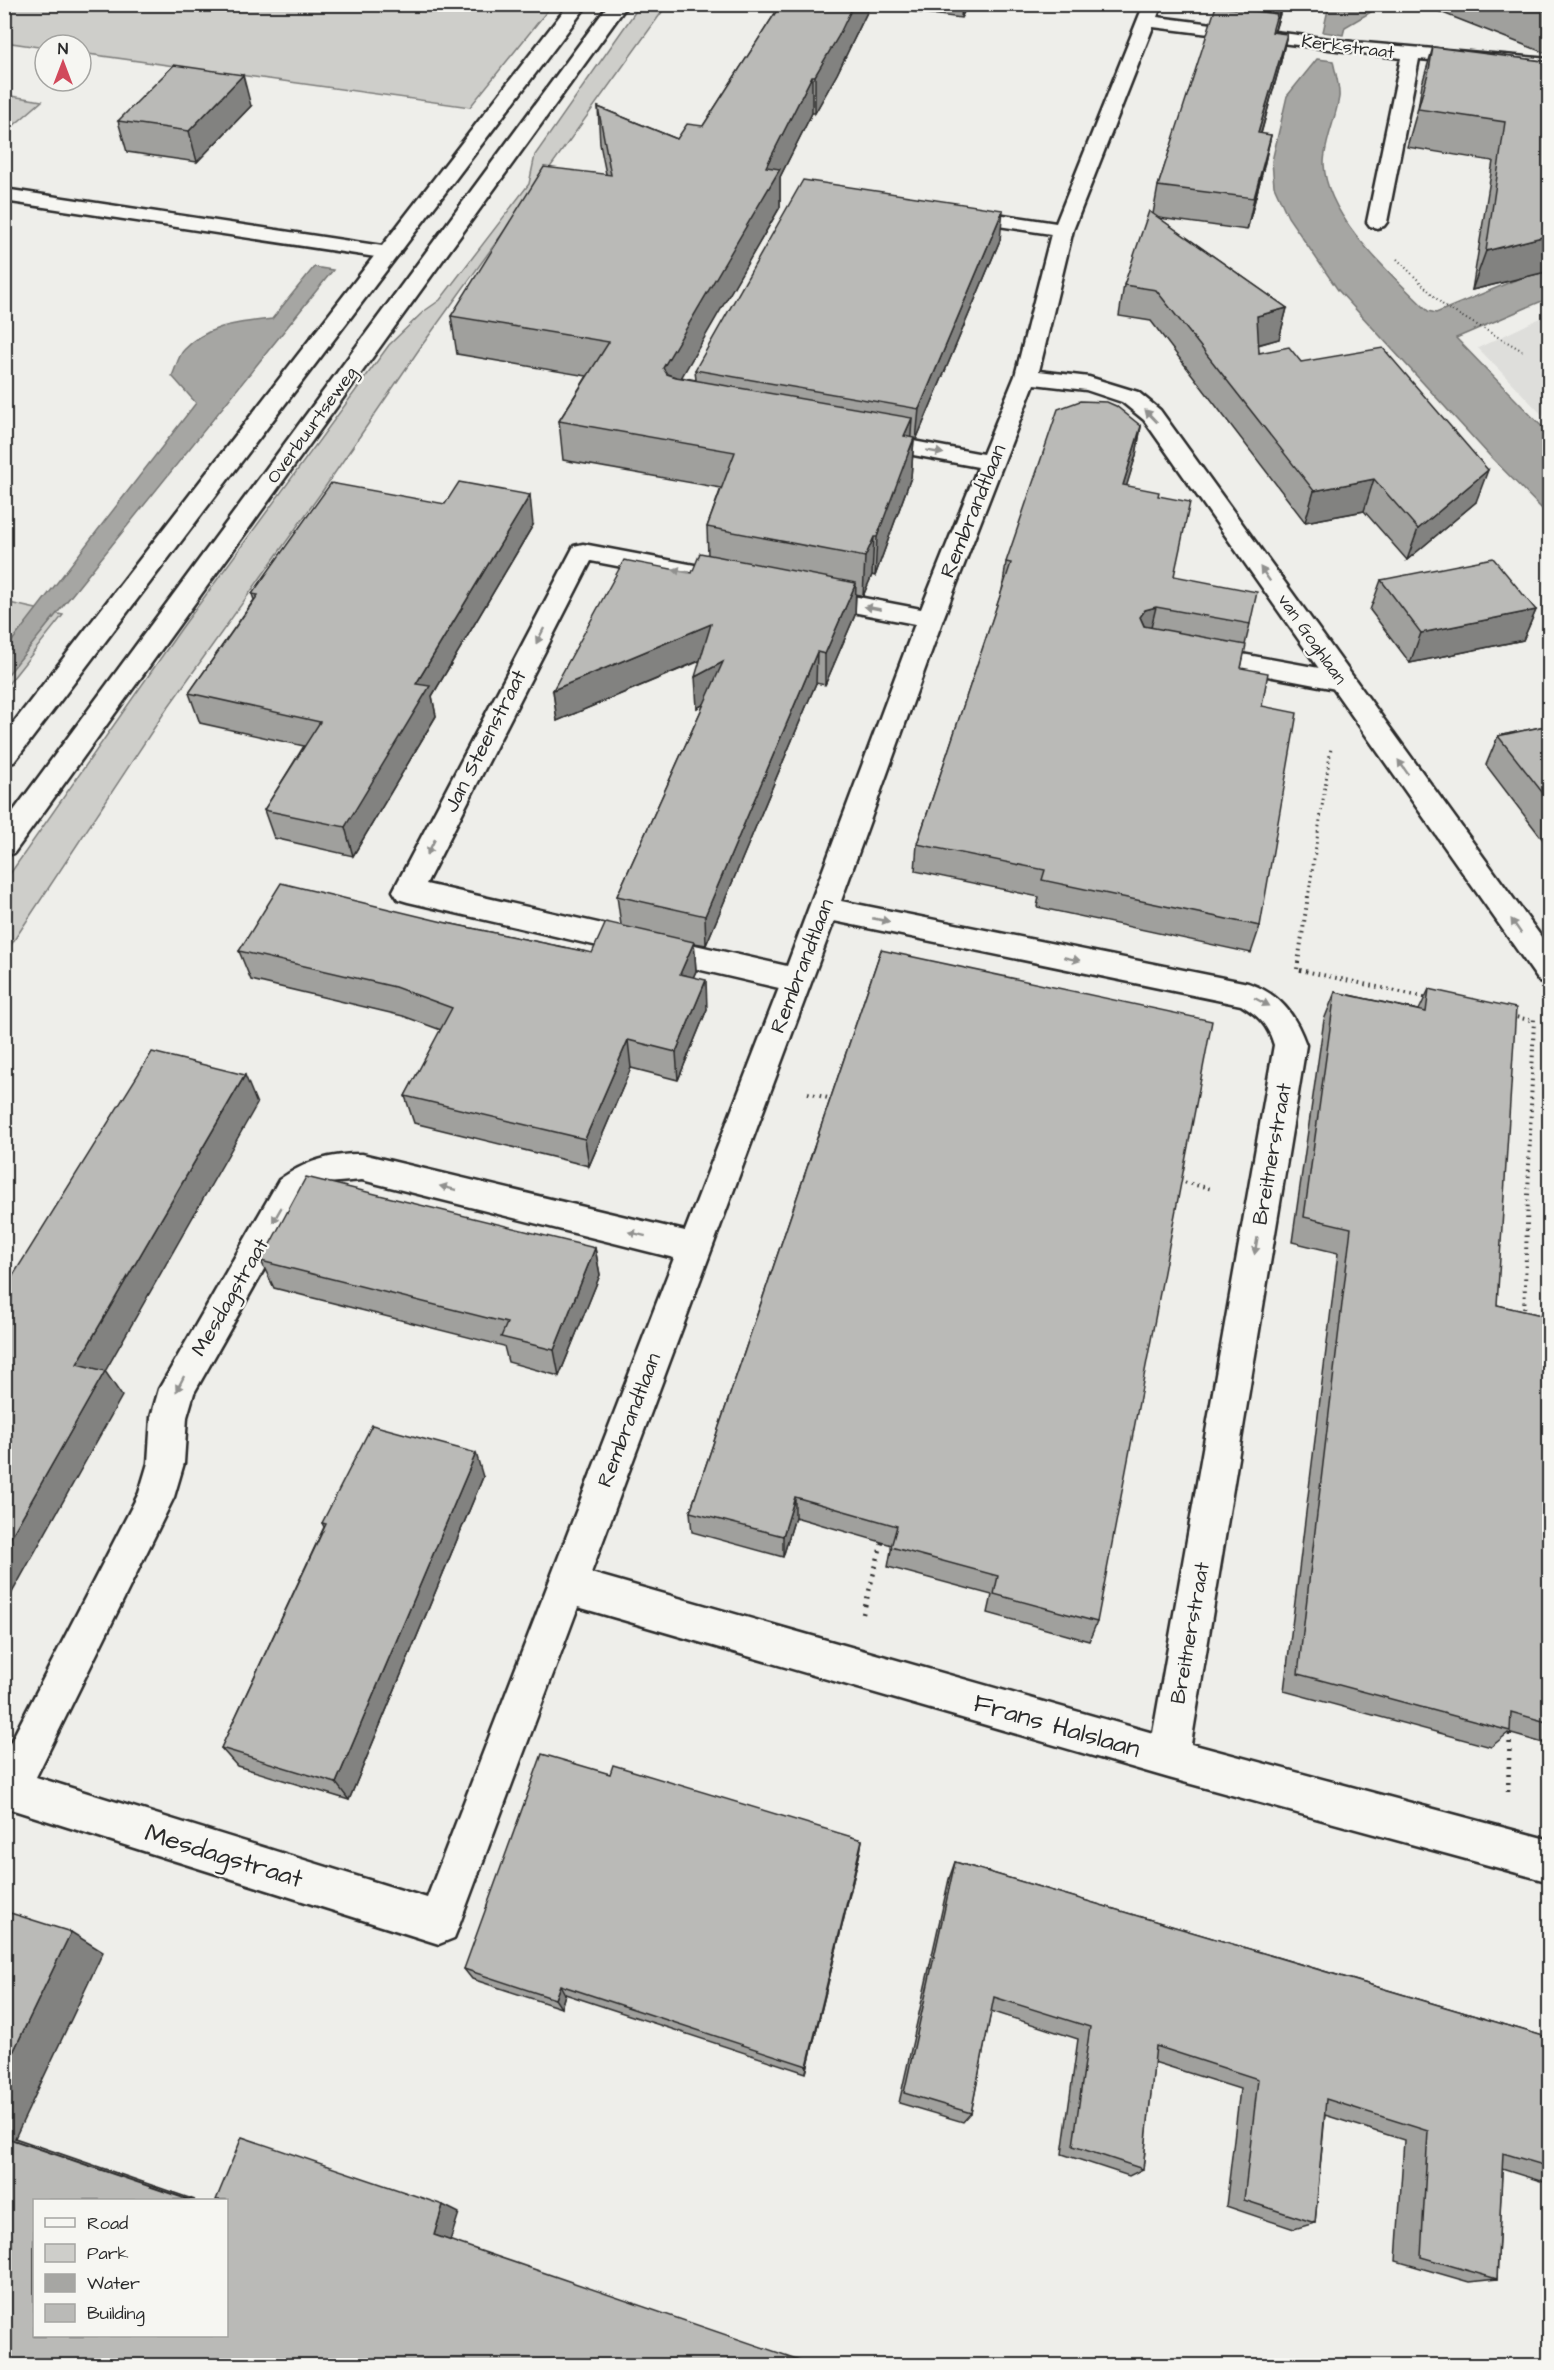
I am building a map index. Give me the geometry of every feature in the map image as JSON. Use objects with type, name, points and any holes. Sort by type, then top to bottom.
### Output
[{"type":"street","name":"Overbuurtseweg","points":[[4,754],[579,4]]},
{"type":"street","name":"Overbuurtseweg","points":[[4,846],[619,4]]},
{"type":"street","name":"Kerkstraat","points":[[1150,13],[1307,42],[1353,48],[1550,65]]},
{"type":"street","name":"Rembrandtlaan","points":[[439,1923],[824,908],[930,619],[1026,376],[1063,230],[1150,13]]},
{"type":"street","points":[[1377,222],[1411,54]]},
{"type":"street","points":[[4,195],[389,253]]},
{"type":"street","points":[[938,211],[1063,230]]},
{"type":"street","name":"van Goghlaan","points":[[1026,376],[1089,384],[1130,397],[1152,415],[1543,964]]},
{"type":"street","points":[[854,437],[993,463]]},
{"type":"street","name":"Jan Steenstraat","points":[[756,585],[583,552],[408,891],[796,980]]},
{"type":"street","points":[[791,592],[930,619]]},
{"type":"street","points":[[1172,651],[1341,681]]},
{"type":"street","name":"Breitnerstraat","points":[[824,908],[1248,995],[1273,1008],[1284,1025],[1290,1045],[1169,1758]]},
{"type":"street","name":"Mesdagstraat","points":[[439,1923],[7,1788],[156,1497],[166,1462],[169,1417],[177,1389],[291,1190],[311,1174],[337,1167],[362,1167],[694,1248]]},
{"type":"street","name":"Frans Halslaan","points":[[567,1585],[1169,1758],[1550,1861]]},
{"type":"path","points":[[1377,222],[1380,238],[1403,266],[1445,307],[1523,351]]},
{"type":"path","points":[[1341,681],[1297,970],[1432,999]]},
{"type":"path","points":[[1524,1317],[1534,1021],[1543,964]]},
{"type":"path","points":[[1500,1014],[1534,1021]]},
{"type":"path","points":[[758,1081],[847,1103]]},
{"type":"path","points":[[1173,1180],[1264,1202]]},
{"type":"path","points":[[849,1666],[884,1539]]},
{"type":"path","points":[[1506,1850],[1511,1719]]},
{"type":"shaded area","points":[[1549,314],[1549,422],[1478,348]]},
{"type":"green space","points":[[5,5],[552,5],[470,107],[93,55],[93,33],[33,33],[33,46],[5,42]]},
{"type":"green space","points":[[640,5],[667,5],[420,348],[321,493],[166,710],[5,954],[5,881],[181,629],[389,345],[423,312],[440,300],[529,184],[535,155]]},
{"type":"green space","points":[[5,95],[42,101],[4,133]]},
{"type":"green space","points":[[5,602],[63,615],[5,688]]},
{"type":"water","points":[[1329,4],[1383,5],[1345,27],[1343,35],[1323,32]]},
{"type":"water","points":[[1317,59],[1333,61],[1339,88],[1324,164],[1336,205],[1363,244],[1428,311],[1436,313],[1549,266],[1549,298],[1456,338],[1549,434],[1549,516],[1490,456],[1338,290],[1288,217],[1274,186],[1272,161],[1287,96]]},
{"type":"water","points":[[314,267],[333,270],[5,678],[5,650],[196,403],[172,376],[182,353],[193,341],[214,330],[225,326],[272,319]]},
{"type":"building","points":[[781,4],[854,4],[838,37],[815,76],[812,76],[766,167],[780,169],[663,368],[667,374],[676,377],[912,418],[904,436],[914,438],[877,537],[874,537],[865,557],[707,527],[735,452],[559,421],[609,342],[451,316],[544,167],[611,175],[598,107],[677,139],[687,124],[703,126]]},
{"type":"building","points":[[1528,4],[1550,4],[1550,13]]},
{"type":"building","points":[[1216,6],[1277,14],[1272,32],[1287,34],[1258,133],[1271,135],[1254,198],[1158,186]]},
{"type":"building","points":[[1433,47],[1550,62],[1550,235],[1486,251],[1505,122],[1418,109]]},
{"type":"building","points":[[174,65],[243,75],[189,131],[118,121]]},
{"type":"building","points":[[803,180],[1003,210],[919,409],[695,370]]},
{"type":"building","points":[[1149,211],[1287,308],[1257,316],[1259,353],[1289,347],[1301,362],[1383,348],[1488,470],[1418,529],[1374,479],[1314,491],[1156,290],[1124,285]]},
{"type":"building","points":[[1080,401],[1107,402],[1116,406],[1141,426],[1123,485],[1159,492],[1158,496],[1190,502],[1174,576],[1257,592],[1250,624],[1156,607],[1145,610],[1140,617],[1144,626],[1246,645],[1241,668],[1268,673],[1262,706],[1297,713],[1260,926],[1042,880],[1045,870],[917,844],[1011,563],[1006,562],[1058,409]]},
{"type":"building","points":[[459,482],[530,495],[416,684],[430,686],[345,827],[264,810],[320,722],[189,693],[258,595],[252,594],[331,483],[445,504]]},
{"type":"building","points":[[700,553],[856,583],[825,654],[817,652],[705,916],[617,896],[723,662],[695,677],[711,624],[553,690],[624,560],[692,573]]},
{"type":"building","points":[[1493,558],[1536,610],[1421,633],[1381,580]]},
{"type":"building","points":[[1550,725],[1550,802],[1498,736]]},
{"type":"building","points":[[281,883],[447,923],[592,953],[606,922],[694,942],[680,974],[706,980],[676,1052],[628,1040],[585,1139],[405,1096],[452,1008],[395,987],[239,951]]},
{"type":"building","points":[[881,950],[1212,1021],[1097,1622],[994,1594],[998,1576],[891,1547],[897,1526],[795,1497],[783,1536],[690,1512]]},
{"type":"building","points":[[1429,989],[1516,1008],[1497,1305],[1550,1317],[1550,1723],[1511,1712],[1510,1731],[1298,1674],[1351,1228],[1304,1217],[1335,992],[1426,1012]]},
{"type":"building","points":[[152,1052],[245,1075],[77,1364],[105,1371],[4,1549],[4,1347],[6,1344],[4,1343],[4,1290]]},
{"type":"building","points":[[306,1177],[595,1248],[554,1350],[501,1337],[507,1323],[261,1261]]},
{"type":"building","points":[[372,1425],[476,1453],[336,1783],[221,1748],[326,1524],[322,1523]]},
{"type":"building","points":[[542,1754],[610,1774],[613,1765],[862,1840],[807,2066],[560,1985],[555,1999],[464,1969]]},
{"type":"building","points":[[955,1862],[1550,2038],[1550,2167],[1503,2153],[1497,2279],[1421,2257],[1428,2131],[1326,2099],[1315,2223],[1244,2200],[1258,2079],[1156,2046],[1143,2169],[1073,2146],[1090,2027],[994,1997],[971,2113],[904,2093]]},
{"type":"building","points":[[4,1911],[71,1932],[4,2071]]},
{"type":"building","points":[[4,2137],[186,2199],[33,2199],[33,2337],[228,2337],[228,2199],[216,2199],[242,2137],[443,2205],[434,2235],[817,2366],[4,2366]]}]
